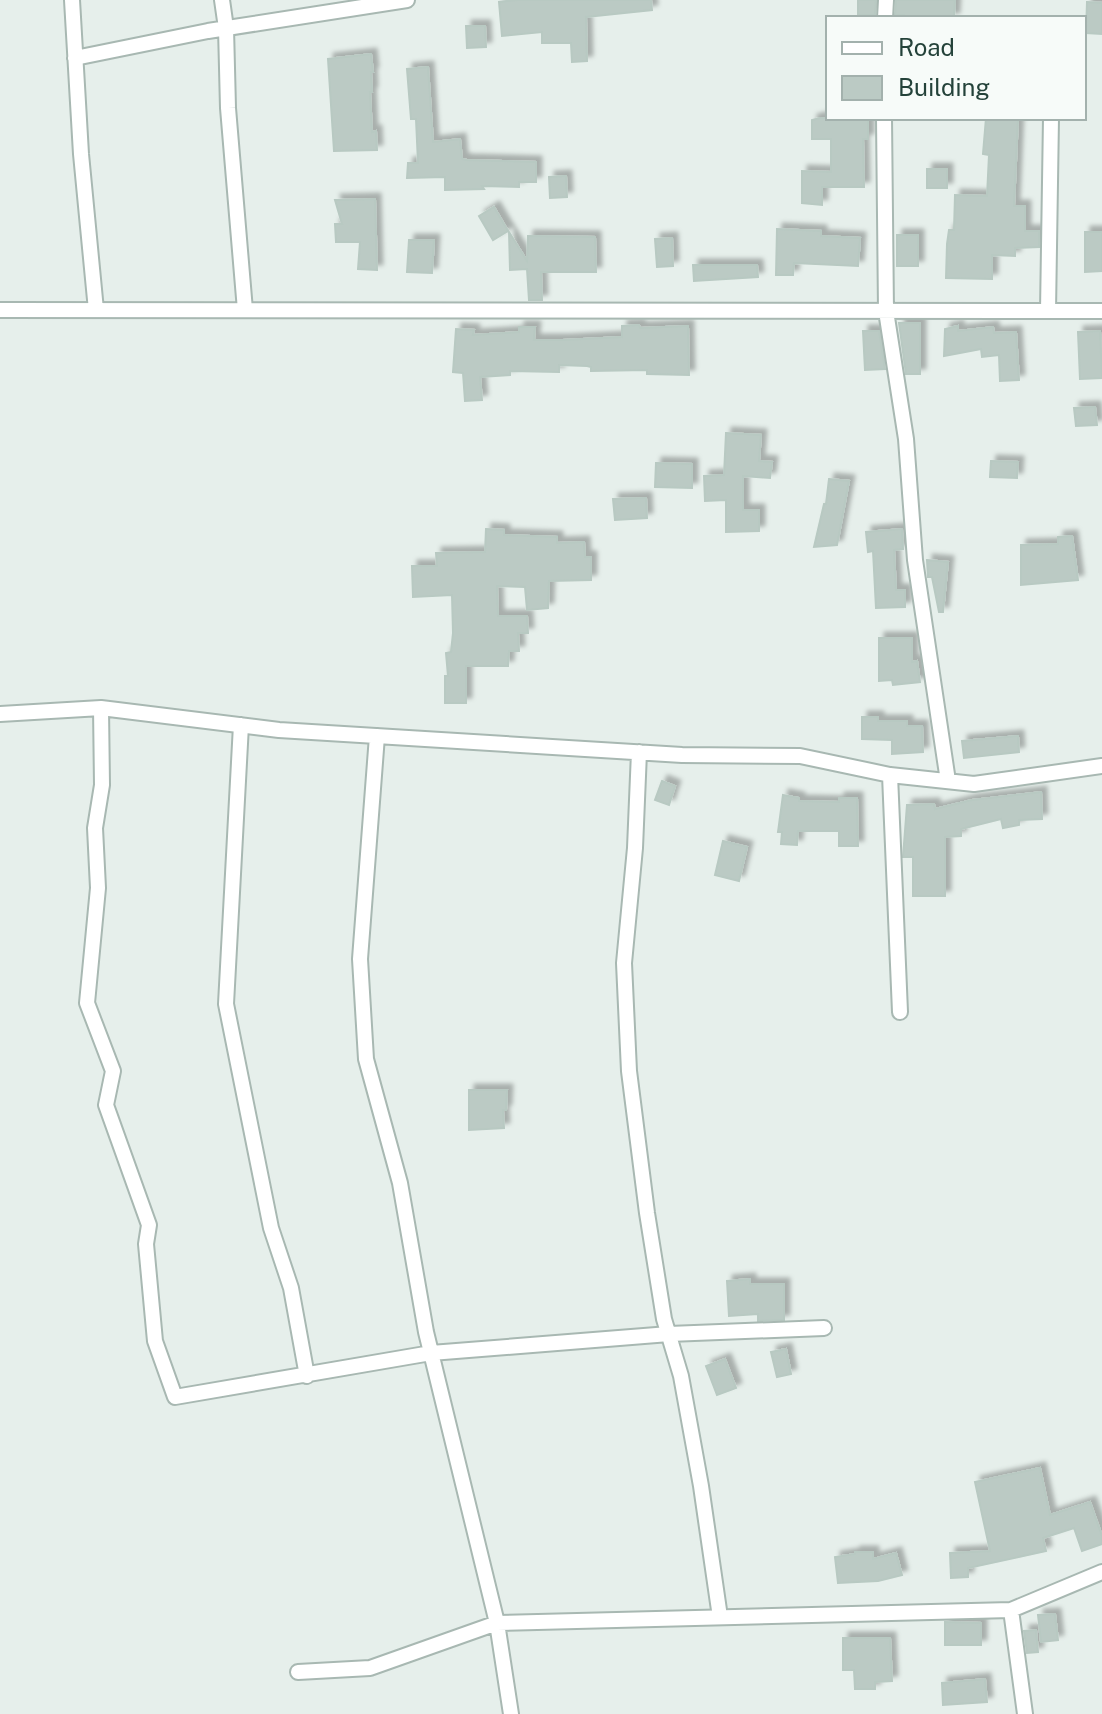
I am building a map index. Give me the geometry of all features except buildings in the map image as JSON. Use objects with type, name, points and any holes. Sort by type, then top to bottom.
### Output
[{"type":"street","points":[[72,0],[81,154],[96,310]]},
{"type":"street","points":[[222,0],[245,310]]},
{"type":"street","points":[[75,58],[226,28],[407,0]]},
{"type":"street","points":[[884,120],[886,311],[906,439],[915,560],[948,781]]},
{"type":"street","points":[[1048,311],[1051,120]]},
{"type":"street","points":[[0,310],[1102,311]]},
{"type":"street","points":[[0,714],[101,708],[241,725],[377,736],[639,752],[800,756],[890,775],[974,784],[1102,766]]},
{"type":"street","points":[[101,708],[102,785],[95,828],[98,888],[87,1003],[113,1071],[106,1105],[149,1225],[146,1244],[155,1341],[175,1397],[431,1353],[669,1334],[824,1328]]},
{"type":"street","points":[[241,725],[226,1004],[271,1228],[291,1288],[307,1376]]},
{"type":"street","points":[[377,736],[360,959],[366,1059],[400,1183],[431,1353],[497,1623],[511,1714]]},
{"type":"street","points":[[639,752],[635,848],[624,963],[628,1055],[647,1213],[669,1334],[681,1376],[696,1454],[720,1617]]},
{"type":"street","points":[[890,775],[900,1012]]},
{"type":"street","points":[[298,1672],[370,1668],[497,1623],[1011,1610],[1102,1572]]},
{"type":"street","points":[[1011,1610],[1025,1714]]}]
